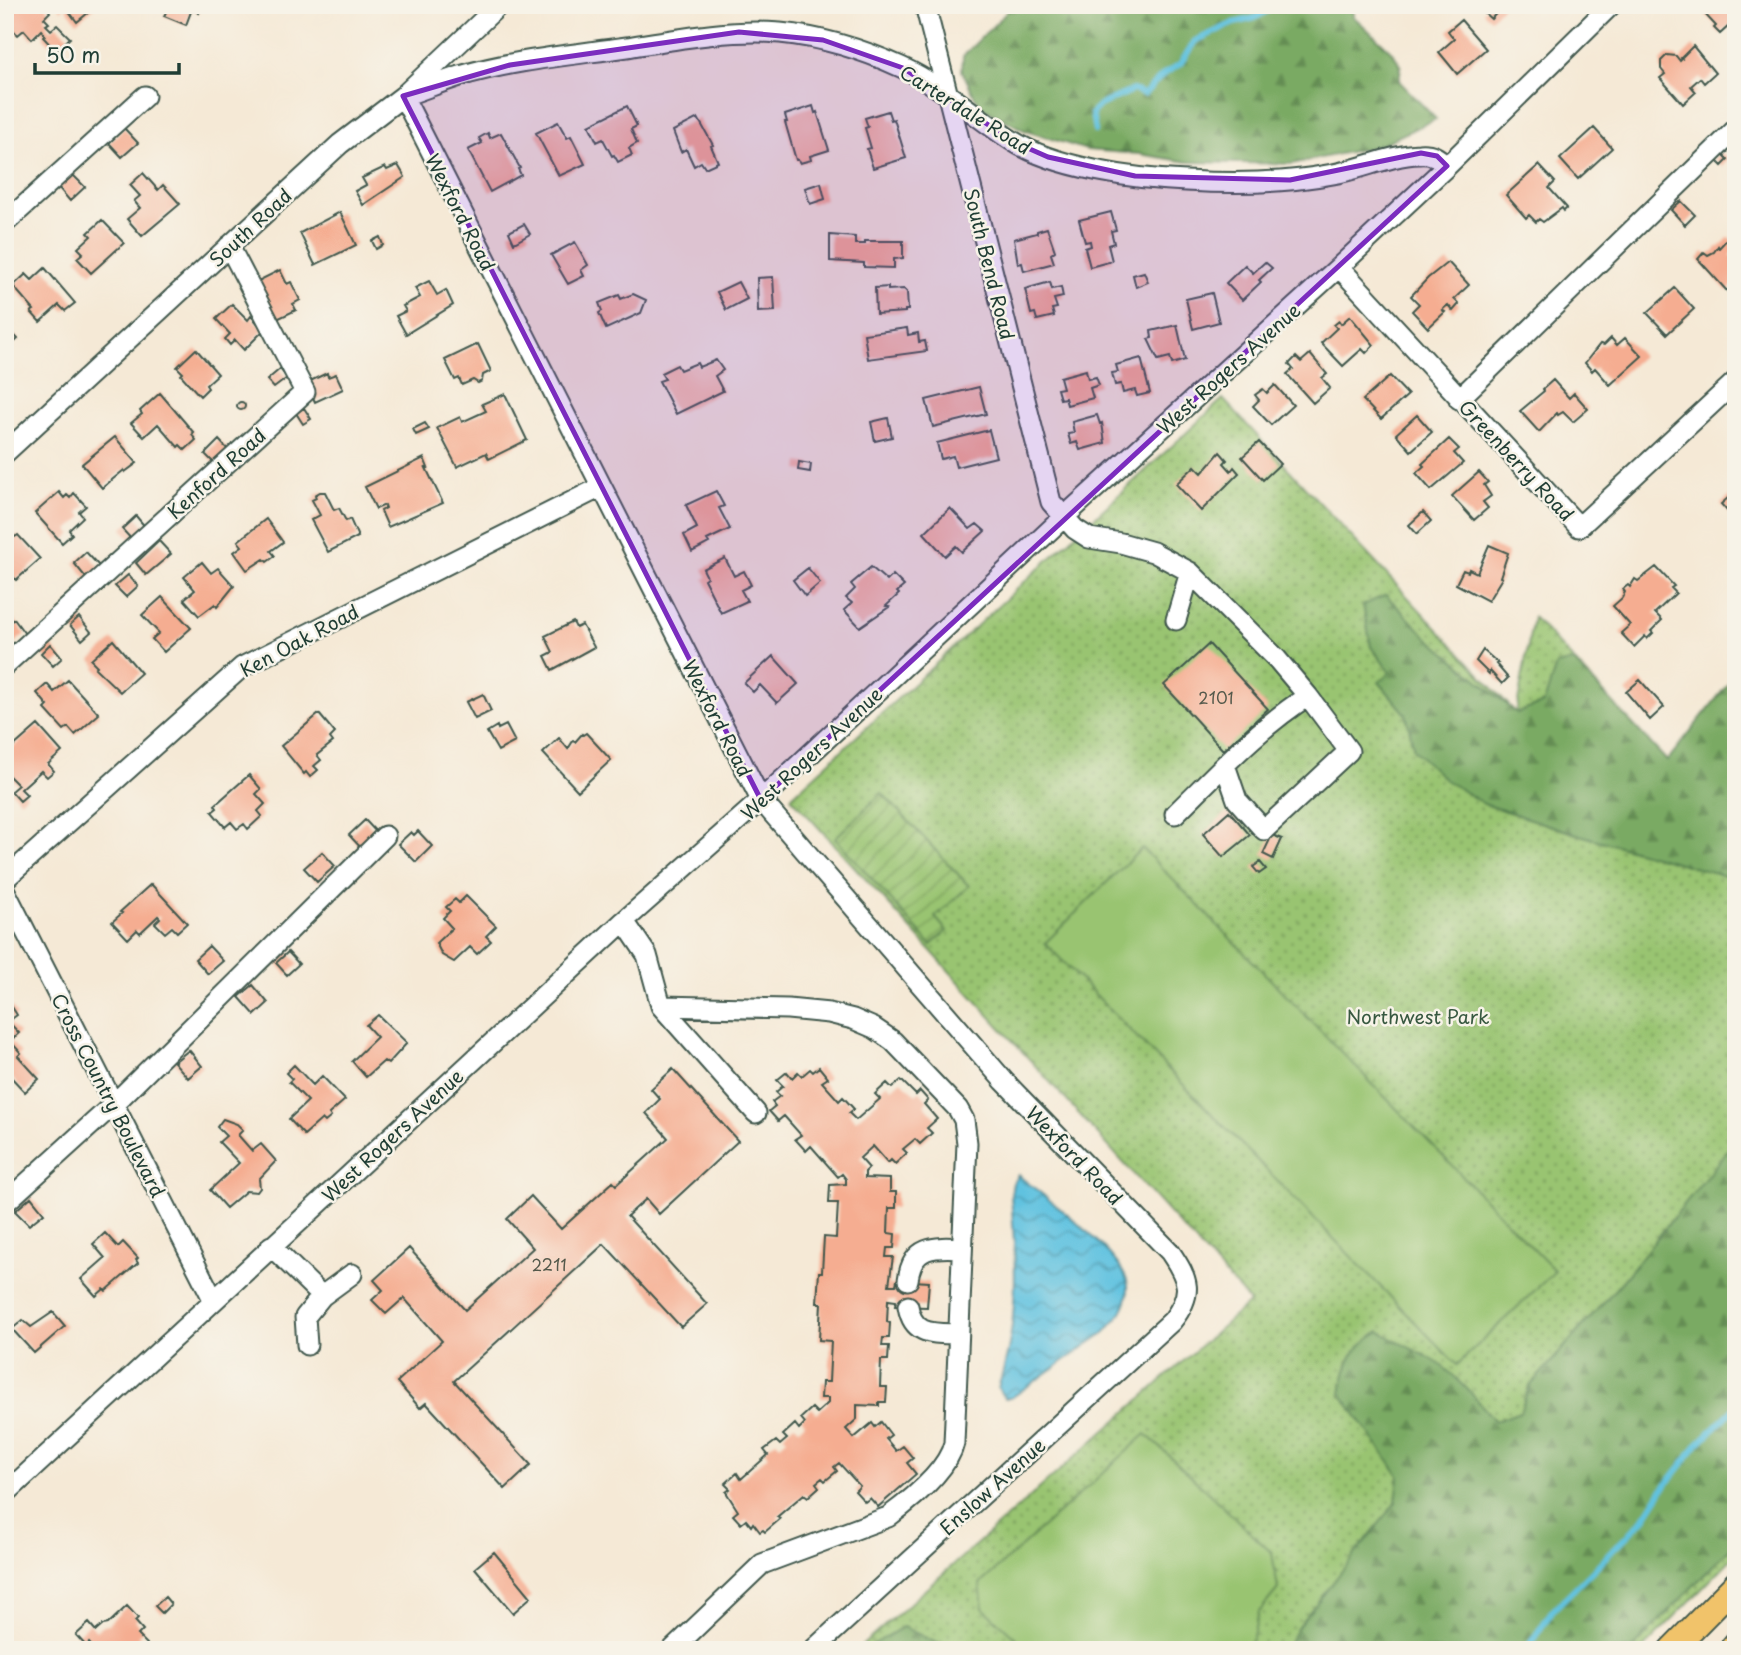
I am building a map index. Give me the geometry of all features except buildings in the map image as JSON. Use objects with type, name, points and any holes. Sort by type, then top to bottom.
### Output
[{"type":"main road","points":[[1671,1650],[1736,1584]]},
{"type":"main road","points":[[1731,1650],[1736,1644]]},
{"type":"street","name":"South Road","points":[[5,453],[340,144],[403,96],[499,5]]},
{"type":"street","name":"South Bend Road","points":[[925,5],[1051,502],[1064,517]]},
{"type":"street","name":"West Rogers Avenue","points":[[5,1494],[213,1299],[624,921],[761,800],[1064,517],[1339,267],[1447,166],[1611,5]]},
{"type":"street","name":"Carterdale Road","points":[[403,96],[461,76],[510,65],[688,37],[739,32],[780,33],[822,40],[865,52],[903,68],[947,94],[1013,142],[1048,157],[1135,176],[1185,181],[1290,180],[1334,174],[1421,153],[1437,156],[1447,166]]},
{"type":"street","points":[[5,223],[145,96]]},
{"type":"street","name":"Wexford Road","points":[[403,96],[761,800],[1004,1081],[1170,1252],[1186,1281],[1187,1294],[1183,1307],[1172,1321]]},
{"type":"street","points":[[1459,399],[1736,129]]},
{"type":"street","name":"Kenford Road","points":[[5,665],[305,392],[229,246]]},
{"type":"street","name":"Greenberry Road","points":[[1339,267],[1579,527],[1736,381]]},
{"type":"street","name":"Ken Oak Road","points":[[5,879],[242,667],[601,487]]},
{"type":"street","points":[[1064,517],[1075,529],[1089,538],[1153,552],[1190,572],[1277,659],[1349,751],[1264,830],[1237,800],[1225,765]]},
{"type":"street","points":[[1176,620],[1190,572]]},
{"type":"street","points":[[1175,814],[1237,751],[1285,711],[1308,696]]},
{"type":"street","points":[[5,1203],[114,1104],[385,836]]},
{"type":"street","name":"Cross Country Boulevard","points":[[5,891],[213,1299]]},
{"type":"street","points":[[624,921],[648,954],[661,1006],[756,1113]]},
{"type":"street","points":[[661,1006],[788,1009],[829,1013],[874,1028],[893,1041],[950,1100],[964,1120],[967,1143],[954,1443],[951,1454],[945,1464],[888,1517],[762,1564],[672,1650]]},
{"type":"street","points":[[271,1246],[322,1296]]},
{"type":"street","points":[[908,1280],[910,1268],[922,1251],[938,1247],[962,1248]]},
{"type":"street","points":[[307,1345],[305,1317],[322,1296],[352,1274]]},
{"type":"street","points":[[908,1306],[910,1320],[918,1328],[932,1333],[958,1334]]},
{"type":"street","name":"Enslow Avenue","points":[[813,1650],[1172,1321]]},
{"type":"highlighted area","points":[[739,32],[823,40],[903,68],[1014,142],[1048,157],[1135,176],[1290,180],[1421,153],[1437,156],[1447,166],[761,800],[403,96],[510,65]]},
{"type":"green space","points":[[1010,5],[1353,5],[1353,16],[1393,53],[1401,66],[1399,81],[1436,119],[1378,146],[1292,164],[1188,162],[1139,154],[1087,150],[1026,131],[984,109],[975,97],[962,71],[963,56],[1004,15]]},
{"type":"green space","name":"Northwest Park","points":[[1223,399],[1516,713],[1533,617],[1667,761],[1736,674],[1736,1554],[1642,1650],[857,1650],[1250,1302],[791,797]]},
{"type":"green space","points":[[1386,595],[1425,635],[1517,713],[1544,703],[1556,665],[1573,661],[1667,761],[1736,674],[1736,879],[1576,834],[1484,804],[1444,779],[1414,750],[1406,714],[1379,682],[1390,672],[1371,647],[1363,605]]},
{"type":"green space","points":[[882,793],[969,886],[935,917],[947,931],[931,945],[835,838]]},
{"type":"green space","points":[[1142,848],[1555,1271],[1457,1365],[1045,943]]},
{"type":"green space","points":[[1736,1140],[1736,1542],[1631,1650],[1295,1650],[1289,1643],[1297,1628],[1396,1502],[1399,1475],[1341,1394],[1348,1365],[1363,1343],[1380,1331],[1430,1358],[1457,1378],[1495,1421],[1520,1412],[1529,1387],[1624,1279]]},
{"type":"green space","points":[[1146,1434],[1272,1553],[1278,1589],[1259,1612],[1252,1640],[1241,1650],[1029,1650],[983,1608],[980,1584]]},
{"type":"green space","points":[[903,1627],[939,1644],[943,1650],[864,1650]]},
{"type":"water","points":[[1018,1175],[1081,1226],[1113,1258],[1123,1273],[1128,1293],[1121,1312],[1104,1333],[1011,1398],[1004,1398],[998,1388],[1013,1316],[1015,1268],[1011,1194]]},
{"type":"waterway","points":[[1095,131],[1092,113],[1100,105],[1133,90],[1144,94],[1164,74],[1180,64],[1195,41],[1234,23],[1255,18],[1277,5]]},
{"type":"waterway","points":[[1526,1650],[1552,1611],[1642,1521],[1662,1490],[1699,1443],[1736,1407]]}]
